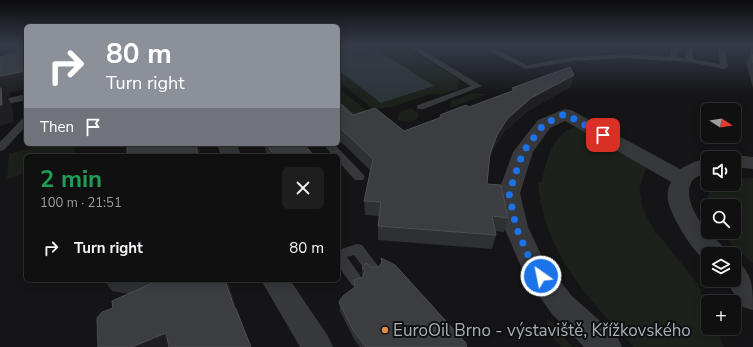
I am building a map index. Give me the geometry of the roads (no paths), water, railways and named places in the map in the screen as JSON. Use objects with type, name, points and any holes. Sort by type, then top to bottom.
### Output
[{"type":"street","points":[[606,347],[562,305],[534,268],[516,227],[509,193],[523,152],[544,124],[565,114],[682,179]]},
{"type":"street","points":[[741,161],[753,162]]},
{"type":"street","points":[[701,167],[682,179],[679,193],[681,207],[691,227],[709,247]]},
{"type":"street","points":[[276,282],[317,347]]},
{"type":"street","points":[[741,282],[753,298]]},
{"type":"lane","points":[[421,107],[478,86],[438,62]]},
{"type":"lane","points":[[516,62],[526,67],[552,62]]},
{"type":"lane","points":[[701,62],[724,67],[723,62]]},
{"type":"lane","points":[[0,103],[24,97]]},
{"type":"lane","points":[[0,148],[24,122]]},
{"type":"lane","points":[[330,146],[338,154]]},
{"type":"lane","points":[[340,156],[360,177]]},
{"type":"lane","points":[[340,254],[357,249],[374,270]]},
{"type":"lane","points":[[340,258],[357,281]]},
{"type":"place","name":"EuroOil Brno - výstaviště, Křížkovského","points":[[385,330]]}]
